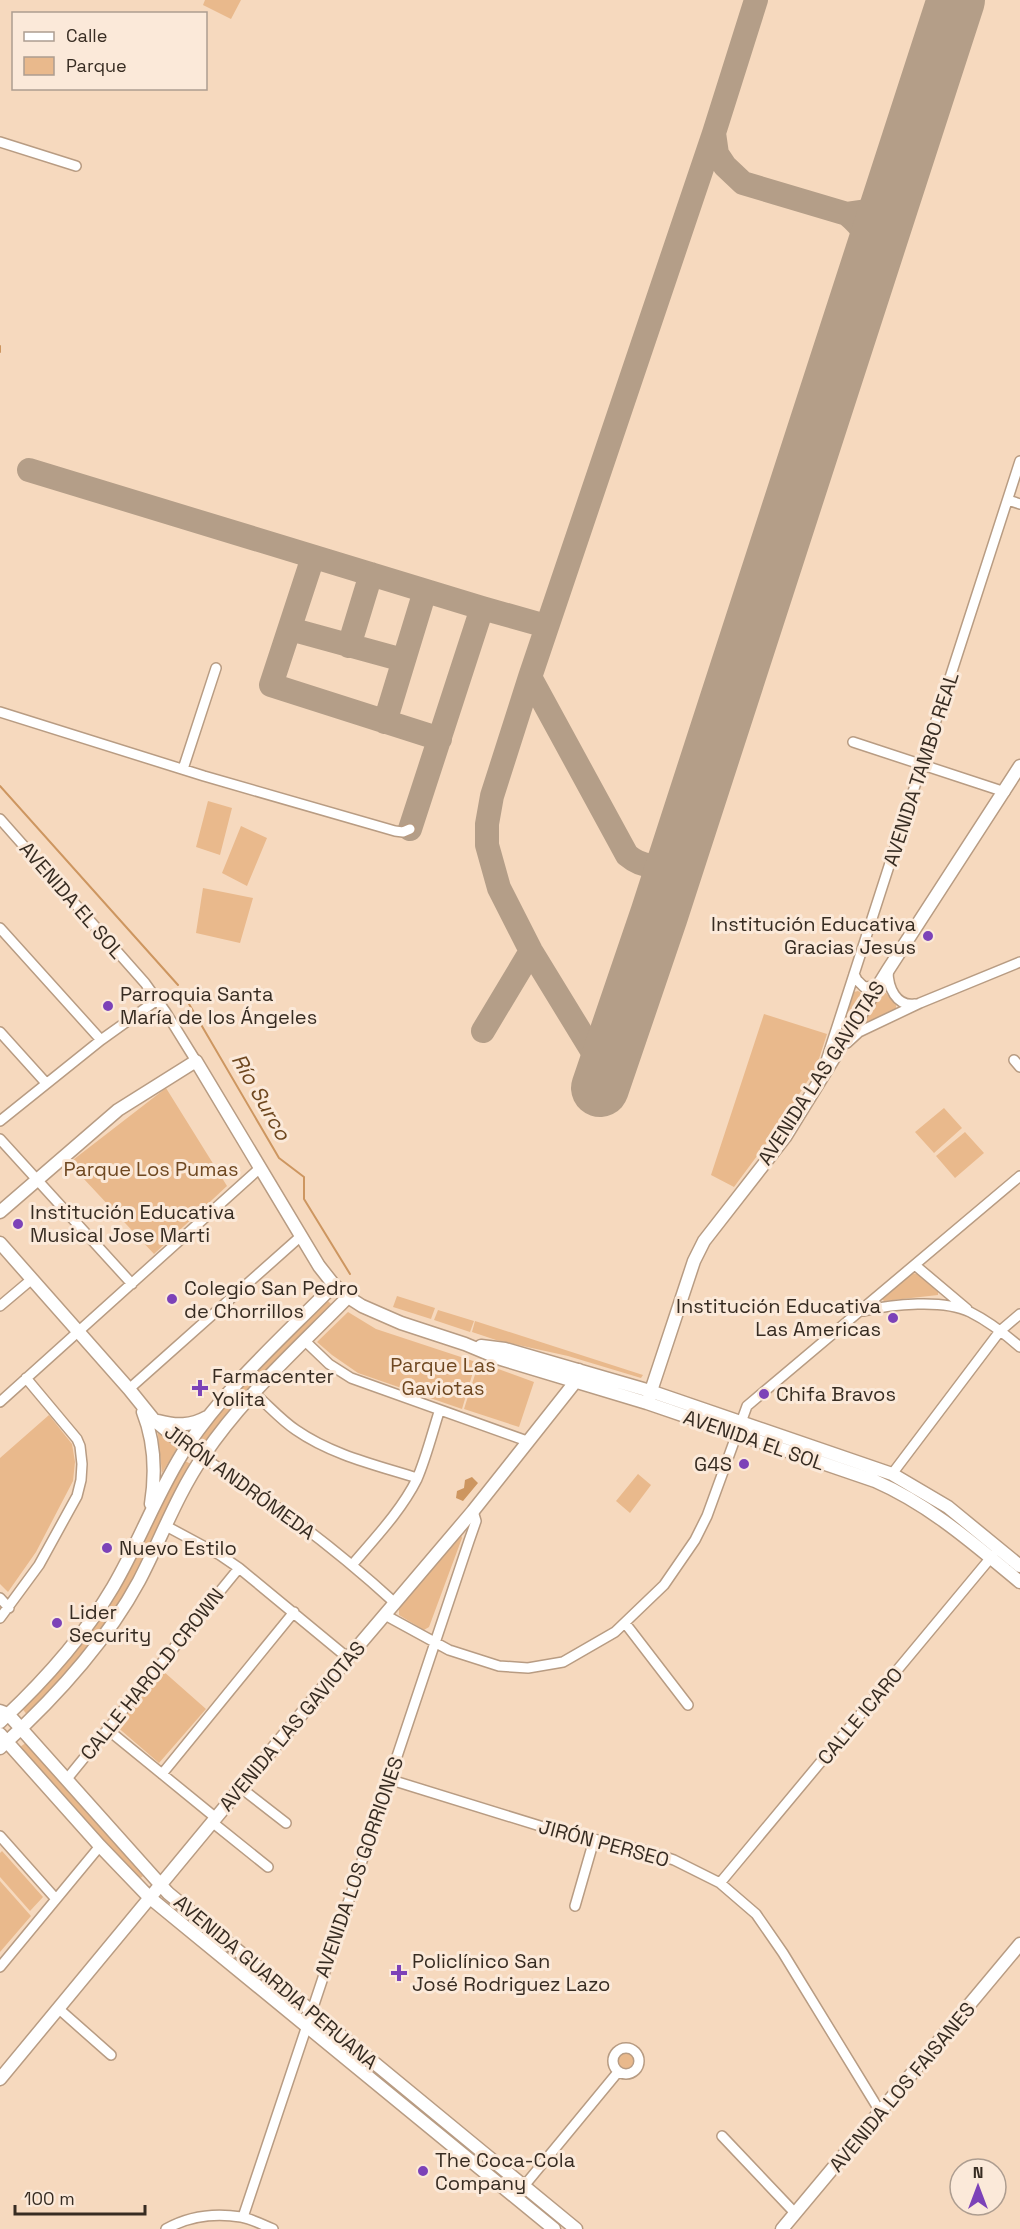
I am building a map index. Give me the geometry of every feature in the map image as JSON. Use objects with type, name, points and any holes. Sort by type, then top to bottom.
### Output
[{"type":"street","points":[[0,142],[76,166]]},
{"type":"street","name":"AVENIDA TAMBO REAL","points":[[822,1076],[1020,461]]},
{"type":"street","points":[[1008,500],[1020,504]]},
{"type":"street","points":[[183,769],[216,668]]},
{"type":"street","points":[[0,712],[395,831],[403,832],[410,829]]},
{"type":"street","points":[[853,742],[1005,792]]},
{"type":"street","name":"AVENIDA LAS GAVIOTAS","points":[[648,1397],[694,1261],[704,1241],[785,1137],[888,970],[1020,766]]},
{"type":"street","name":"AVENIDA EL SOL","points":[[0,819],[111,943],[158,1000],[319,1266],[334,1285],[348,1297],[362,1306],[401,1323],[465,1344],[505,1349],[738,1428],[892,1474],[948,1507],[995,1553],[1020,1582]]},
{"type":"street","points":[[0,928],[101,1040]]},
{"type":"street","points":[[822,1076],[854,1036],[920,1003],[1020,962]]},
{"type":"street","points":[[888,970],[888,983],[897,998],[909,1005],[920,1003]]},
{"type":"street","points":[[854,974],[864,987],[879,986]]},
{"type":"street","points":[[0,1121],[101,1040],[158,1000]]},
{"type":"street","points":[[0,1032],[46,1083]]},
{"type":"street","points":[[0,1212],[118,1110],[196,1061]]},
{"type":"street","points":[[0,1139],[132,1284]]},
{"type":"street","points":[[0,1402],[261,1168]]},
{"type":"street","points":[[385,1614],[448,1650],[499,1666],[528,1668],[563,1662],[585,1655],[624,1623],[664,1585],[695,1540],[707,1516],[747,1406],[916,1266],[1020,1176]]},
{"type":"street","points":[[129,1389],[301,1236]]},
{"type":"street","name":"JIRÓN ANDRÓMEDA","points":[[0,1243],[154,1420],[202,1457],[264,1497],[352,1565],[395,1603]]},
{"type":"street","points":[[916,1266],[969,1311],[1020,1347]]},
{"type":"street","points":[[0,1306],[32,1279]]},
{"type":"street","points":[[3,1716],[46,1676],[86,1628],[113,1588],[187,1446],[211,1414],[334,1285]]},
{"type":"street","points":[[2,1742],[21,1728],[64,1685],[104,1634],[138,1582],[182,1492],[218,1434],[254,1392],[348,1297]]},
{"type":"street","points":[[860,1312],[884,1306],[911,1304],[942,1305],[969,1311]]},
{"type":"street","points":[[892,1474],[1000,1331],[1020,1314]]},
{"type":"street","points":[[305,1341],[329,1364],[351,1378],[439,1412],[527,1441]]},
{"type":"street","name":"AVENIDA LAS GAVIOTAS","points":[[0,2079],[348,1658],[473,1511],[577,1375]]},
{"type":"street","points":[[0,1618],[39,1565],[61,1527],[76,1496],[82,1473],[82,1451],[77,1439],[26,1378]]},
{"type":"street","points":[[254,1392],[290,1425],[325,1446],[417,1478]]},
{"type":"street","points":[[141,1405],[150,1432],[154,1460],[153,1489],[148,1517]]},
{"type":"street","points":[[352,1565],[391,1519],[417,1478],[439,1412]]},
{"type":"street","points":[[154,1420],[174,1425],[187,1425],[211,1414]]},
{"type":"street","name":"AVENIDA EL SOL","points":[[738,1428],[890,1488],[1020,1566]]},
{"type":"street","name":"AVENIDA LOS GORRIONES","points":[[243,2217],[476,1521],[473,1511]]},
{"type":"street","points":[[166,1526],[239,1568],[348,1658]]},
{"type":"street","name":"CALLE ICARO","points":[[720,1883],[995,1553]]},
{"type":"street","name":"CALLE HAROLD CROWN","points":[[66,1780],[239,1568]]},
{"type":"street","points":[[0,1598],[9,1608]]},
{"type":"street","points":[[162,1774],[294,1612]]},
{"type":"street","points":[[624,1623],[688,1705]]},
{"type":"street","name":"AVENIDA GUARDIA PERUANA","points":[[3,1716],[21,1728],[160,1885],[310,2012],[576,2229]]},
{"type":"street","points":[[107,1729],[268,1867]]},
{"type":"street","name":"AVENIDA GUARDIA PERUANA","points":[[2,1742],[149,1897],[554,2229]]},
{"type":"street","name":"JIRÓN PERSEO","points":[[388,1779],[553,1830],[647,1851],[674,1860],[720,1883],[756,1914],[783,1953],[880,2113]]},
{"type":"street","points":[[241,1788],[286,1823]]},
{"type":"street","points":[[1,1840],[56,1899]]},
{"type":"street","points":[[575,1906],[594,1840]]},
{"type":"street","points":[[0,1967],[100,1846]]},
{"type":"street","name":"AVENIDA LOS FAISANES","points":[[782,2229],[1020,1944]]},
{"type":"street","points":[[59,2009],[111,2055]]},
{"type":"street","points":[[349,2060],[358,2050]]},
{"type":"street","points":[[524,2186],[618,2072]]},
{"type":"street","points":[[722,2136],[795,2214]]},
{"type":"street","points":[[166,2229],[176,2223],[206,2215],[243,2217],[273,2229]]},
{"type":"green space","points":[[205,0],[241,0],[231,19],[203,5]]},
{"type":"green space","points":[[208,801],[232,808],[220,855],[196,847]]},
{"type":"green space","points":[[241,826],[267,838],[247,886],[222,873]]},
{"type":"green space","points":[[203,888],[253,898],[240,943],[196,933]]},
{"type":"green space","points":[[858,991],[866,996],[840,1036],[854,992]]},
{"type":"green space","points":[[881,993],[886,993],[896,1005],[896,1010],[861,1027]]},
{"type":"green space","points":[[764,1014],[827,1034],[816,1068],[774,1133],[734,1187],[711,1175]]},
{"type":"green space","name":"Parque Los Pumas","points":[[166,1088],[227,1186],[154,1254],[69,1163]]},
{"type":"green space","points":[[944,1108],[962,1128],[934,1153],[915,1132]]},
{"type":"green space","points":[[965,1132],[984,1153],[955,1178],[936,1156]]},
{"type":"green space","points":[[911,1273],[918,1274],[938,1291],[938,1295],[884,1301],[882,1299],[882,1297]]},
{"type":"green space","points":[[397,1296],[435,1308],[431,1319],[393,1307]]},
{"type":"green space","points":[[326,1299],[333,1306],[207,1442],[199,1437],[225,1403]]},
{"type":"green space","points":[[438,1310],[474,1321],[470,1332],[434,1320]]},
{"type":"green space","name":"Parque Las Gaviotas","points":[[348,1312],[376,1329],[476,1362],[462,1409],[358,1373],[317,1342]]},
{"type":"green space","points":[[475,1321],[643,1375],[641,1378],[568,1356],[496,1340],[472,1332]]},
{"type":"green space","points":[[479,1362],[534,1382],[519,1427],[464,1409]]},
{"type":"green space","points":[[49,1415],[72,1444],[75,1462],[73,1481],[36,1552],[8,1592],[0,1584],[0,1458]]},
{"type":"green space","points":[[157,1426],[177,1448],[162,1473]]},
{"type":"green space","points":[[183,1460],[193,1465],[136,1577],[86,1652],[28,1716],[21,1707],[62,1665]]},
{"type":"green space","points":[[638,1474],[651,1485],[630,1513],[616,1501]]},
{"type":"green space","points":[[459,1535],[462,1538],[429,1627],[424,1630],[399,1615],[399,1609]]},
{"type":"green space","points":[[163,1671],[206,1709],[159,1763],[115,1725]]},
{"type":"green space","points":[[27,1742],[143,1876],[138,1880],[20,1747]]},
{"type":"green space","points":[[2,1851],[43,1897],[30,1911],[0,1877],[0,1853]]},
{"type":"green space","points":[[0,1881],[31,1916],[0,1952]]},
{"type":"green space","points":[[625,2051],[631,2054],[634,2060],[631,2066],[625,2069],[619,2066],[616,2060],[619,2054]]},
{"type":"shaded area","points":[[472,1477],[478,1483],[463,1501],[456,1498],[457,1491],[464,1488],[465,1480]]},
{"type":"waterway","name":"Río Surco","points":[[0,346],[0,352]]},
{"type":"waterway","name":"Río Surco","points":[[0,786],[178,985]]},
{"type":"waterway","name":"Río Surco","points":[[182,992],[279,1158],[304,1177],[304,1199],[350,1274]]},
{"type":"taxiway","points":[[605,1072],[531,951],[499,888],[487,845],[487,824],[492,796],[530,677],[714,133],[756,0]]},
{"type":"taxiway","points":[[714,133],[717,154],[725,166],[743,183],[847,214],[868,211],[891,198]]},
{"type":"taxiway","points":[[847,214],[865,235],[870,262]]},
{"type":"taxiway","points":[[29,470],[546,626]]},
{"type":"taxiway","points":[[313,557],[271,685],[440,739]]},
{"type":"taxiway","points":[[349,646],[371,574]]},
{"type":"taxiway","points":[[385,722],[425,591]]},
{"type":"taxiway","points":[[410,829],[482,608]]},
{"type":"taxiway","points":[[290,629],[403,660]]},
{"type":"taxiway","points":[[530,677],[627,855],[640,863],[653,865],[666,862],[679,853]]},
{"type":"taxiway","points":[[483,1031],[531,951]]},
{"type":"runway","points":[[600,1088],[659,915],[956,0]]},
{"type":"place","name":"Institución Educativa Gracias Jesus","points":[[928,936]]},
{"type":"place","name":"Parroquia Santa María de los Ángeles","points":[[108,1006]]},
{"type":"place","name":"Institución Educativa Musical Jose Marti","points":[[18,1224]]},
{"type":"place","name":"Colegio San Pedro de Chorrillos","points":[[172,1299]]},
{"type":"place","name":"Institución Educativa Las Americas","points":[[893,1318]]},
{"type":"place","name":"Farmacenter Yolita","points":[[200,1388]]},
{"type":"place","name":"Chifa Bravos","points":[[764,1394]]},
{"type":"place","name":"G4S","points":[[744,1464]]},
{"type":"place","name":"Nuevo Estilo","points":[[107,1548]]},
{"type":"place","name":"Lider Security","points":[[57,1623]]},
{"type":"place","name":"Policlínico San José Rodriguez Lazo","points":[[399,1973]]},
{"type":"place","name":"The Coca-Cola Company","points":[[423,2171]]}]
